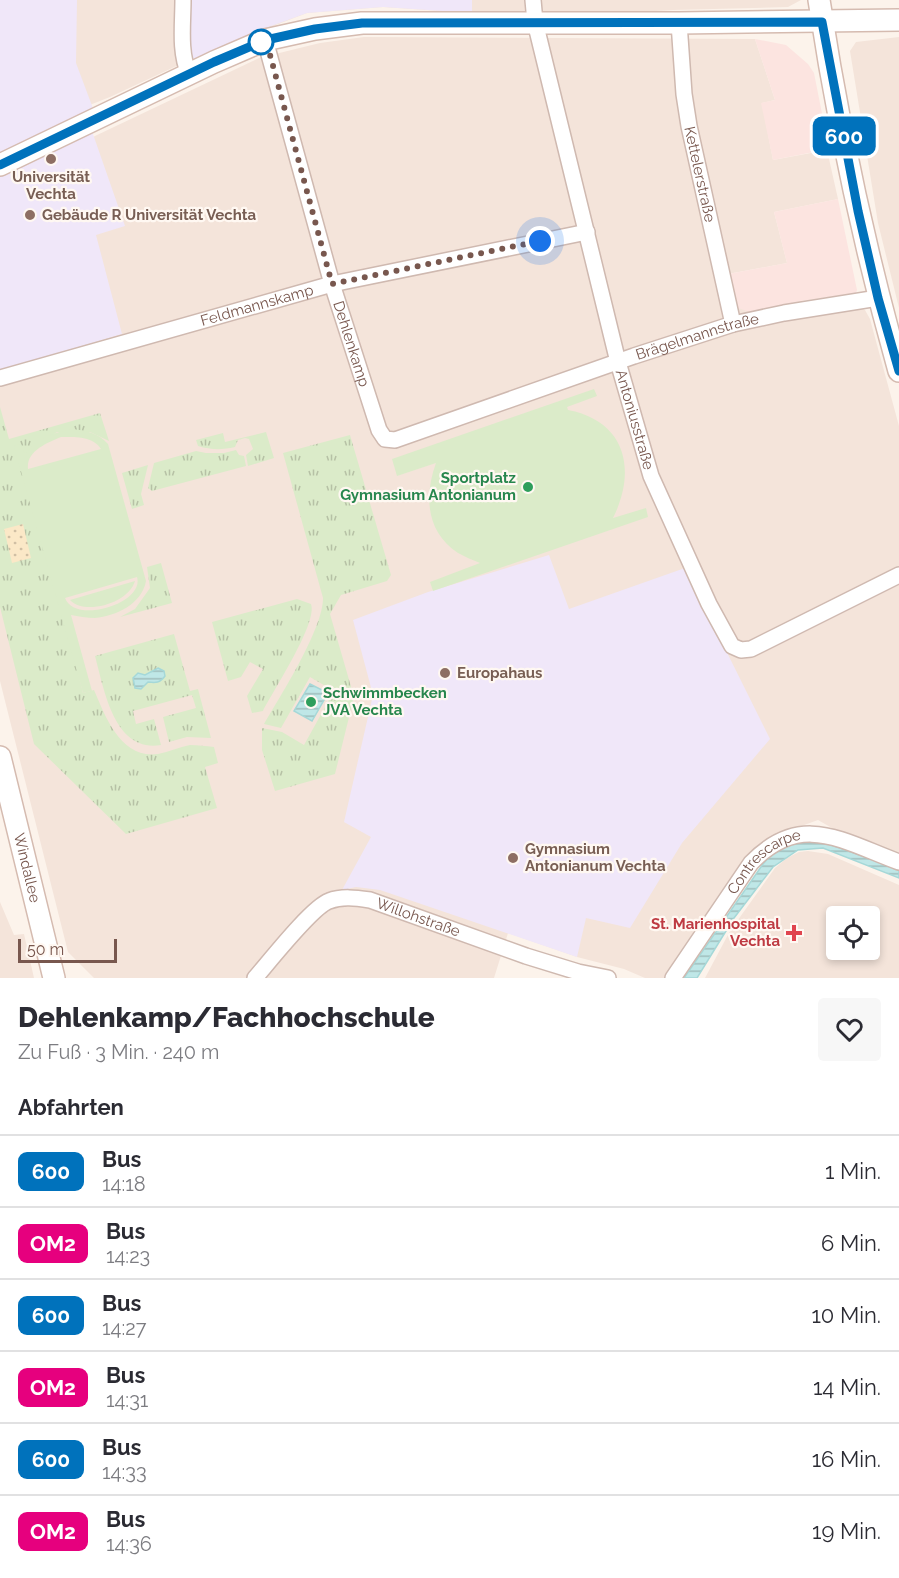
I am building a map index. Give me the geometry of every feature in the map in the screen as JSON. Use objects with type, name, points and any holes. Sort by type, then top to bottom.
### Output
[{"type":"main road","points":[[819,0],[858,211],[878,298],[899,372]]},
{"type":"main road","points":[[0,165],[266,40],[315,29],[362,23],[899,20]]},
{"type":"main road","name":"Windallee","points":[[0,757],[54,978]]},
{"type":"street","points":[[183,0],[182,46],[189,75]]},
{"type":"street","name":"Antoniusstraße","points":[[532,0],[535,22],[618,362],[651,476],[709,604],[732,646],[741,650],[752,649],[899,575]]},
{"type":"street","name":"Kettelerstraße","points":[[679,23],[684,94],[689,126],[734,324]]},
{"type":"street","name":"Dehlenkamp","points":[[266,40],[332,284],[379,430],[385,439]]},
{"type":"street","name":"Feldmannskamp","points":[[0,378],[332,284],[587,232]]},
{"type":"street","name":"Brägelmannstraße","points":[[385,439],[395,440],[734,324],[784,313],[878,298]]},
{"type":"street","name":"Contrescarpe","points":[[673,978],[751,863],[765,848],[778,840],[802,833],[822,834],[899,862]]},
{"type":"street","name":"Willohstraße","points":[[255,978],[308,918],[327,901],[347,897],[370,900],[520,954],[578,972],[608,978]]},
{"type":"shaded area","points":[[0,0],[801,0],[788,7],[605,14],[472,13],[383,7],[307,13],[213,49],[110,97],[39,125]]},
{"type":"shaded area","name":"Universität Vechta","points":[[0,0],[77,0],[76,63],[94,111],[86,114],[125,226],[96,235],[122,334],[0,370]]},
{"type":"shaded area","points":[[188,0],[472,0],[472,13],[383,7],[307,13],[263,29],[192,60],[187,39]]},
{"type":"shaded area","points":[[364,37],[755,39],[775,100],[762,103],[773,160],[827,150],[838,199],[774,212],[787,263],[728,274],[750,312],[801,301],[807,317],[861,308],[865,310],[870,319],[899,426],[899,854],[839,832],[818,820],[771,837],[759,847],[666,978],[645,978],[624,969],[577,957],[508,933],[494,978],[94,978],[68,952],[0,681],[0,187],[95,136],[259,58],[320,43]]},
{"type":"shaded area","points":[[899,37],[899,308],[878,223],[850,51],[856,42]]},
{"type":"shaded area","points":[[755,39],[786,45],[808,64],[814,73],[829,149],[773,160],[761,103],[775,100]]},
{"type":"shaded area","points":[[838,199],[856,293],[801,301],[750,312],[738,308],[728,274],[787,263],[774,212]]},
{"type":"shaded area","points":[[549,555],[569,609],[685,568],[770,739],[682,843],[630,928],[586,918],[577,957],[380,890],[356,887],[342,890],[371,837],[344,822],[373,695],[353,620],[428,592]]},
{"type":"shaded area","points":[[808,851],[828,854],[899,885],[899,978],[705,978],[730,931],[775,868],[799,852]]},
{"type":"shaded area","points":[[0,902],[14,935],[24,934],[34,978],[0,978]]},
{"type":"green space","name":"Sportplatz Gymnasium Antonianum","points":[[594,389],[597,396],[567,407],[568,410],[588,416],[603,425],[614,436],[621,450],[625,466],[624,482],[613,518],[646,508],[648,517],[433,591],[430,582],[480,563],[458,553],[447,544],[439,535],[434,524],[429,500],[436,463],[397,476],[392,459]]},
{"type":"green space","points":[[0,407],[9,439],[100,413],[109,441],[90,432],[57,432],[24,455],[83,693],[94,690],[110,724],[125,743],[134,750],[145,754],[158,754],[190,745],[214,747],[218,763],[205,767],[217,808],[126,834],[34,744],[0,607]]},
{"type":"green space","points":[[73,429],[92,433],[108,444],[146,581],[144,589],[134,602],[111,615],[95,618],[71,615],[92,691],[83,693],[14,446],[21,444],[25,454],[40,440]],"holes":[[[61,437],[89,439],[101,449],[28,469],[30,457],[38,449]],[[137,577],[137,586],[131,595],[108,607],[82,610],[71,606],[65,598]]]},
{"type":"green space","points":[[266,432],[274,458],[248,466],[246,455],[253,449],[249,439],[238,440],[235,447],[221,449],[198,446],[196,440],[223,433],[225,442]]},
{"type":"green space","points":[[350,435],[391,575],[387,581],[341,595],[330,614],[354,697],[335,774],[275,791],[262,750],[262,728],[282,732],[304,745],[334,691],[310,677],[281,728],[264,724],[309,644],[321,611],[323,598],[283,453]]},
{"type":"green space","points":[[236,450],[239,455],[244,456],[246,466],[152,491],[148,488],[154,463],[196,451],[224,453]]},
{"type":"green space","points":[[148,465],[141,494],[144,505],[132,509],[122,473]]},
{"type":"green space","points":[[161,563],[172,603],[120,617],[135,609],[150,588],[147,567]]},
{"type":"green space","points":[[135,581],[124,596],[106,605],[86,607],[70,600]]},
{"type":"green space","points":[[297,599],[311,604],[308,626],[263,711],[252,713],[247,696],[263,669],[250,662],[241,677],[228,681],[212,622]]},
{"type":"green space","points":[[174,634],[190,691],[198,689],[211,738],[187,737],[169,742],[163,717],[196,708],[192,695],[133,711],[136,724],[154,719],[161,745],[145,745],[132,739],[114,716],[107,701],[95,656]]},
{"type":"sand","points":[[23,524],[31,558],[12,563],[4,529]]},
{"type":"water","points":[[158,668],[164,671],[165,676],[161,680],[148,682],[141,689],[135,688],[133,678],[138,673],[145,675]]},
{"type":"water","name":"Schwimmbecken JVA Vechta","points":[[310,684],[328,693],[312,721],[294,711]]},
{"type":"water","points":[[794,842],[823,842],[899,869],[899,878],[823,848],[798,850],[773,867],[734,918],[697,978],[684,978],[763,864],[771,855]]},
{"type":"bus line","name":"600","points":[[0,165],[214,62],[266,40],[315,29],[362,23],[822,22],[858,211],[878,298],[899,371]]},
{"type":"place","name":"Universität Vechta","points":[[51,159]]},
{"type":"place","name":"Gebäude R Universität Vechta","points":[[30,215]]},
{"type":"place","name":"Sportplatz Gymnasium Antonianum","points":[[528,487]]},
{"type":"place","name":"Europahaus","points":[[445,673]]},
{"type":"place","name":"Schwimmbecken JVA Vechta","points":[[311,702]]},
{"type":"place","name":"Gymnasium Antonianum Vechta","points":[[513,858]]},
{"type":"place","name":"St. Marienhospital Vechta","points":[[794,933]]},
{"type":"route","points":[[261,42],[266,40],[332,284],[540,241]]}]
